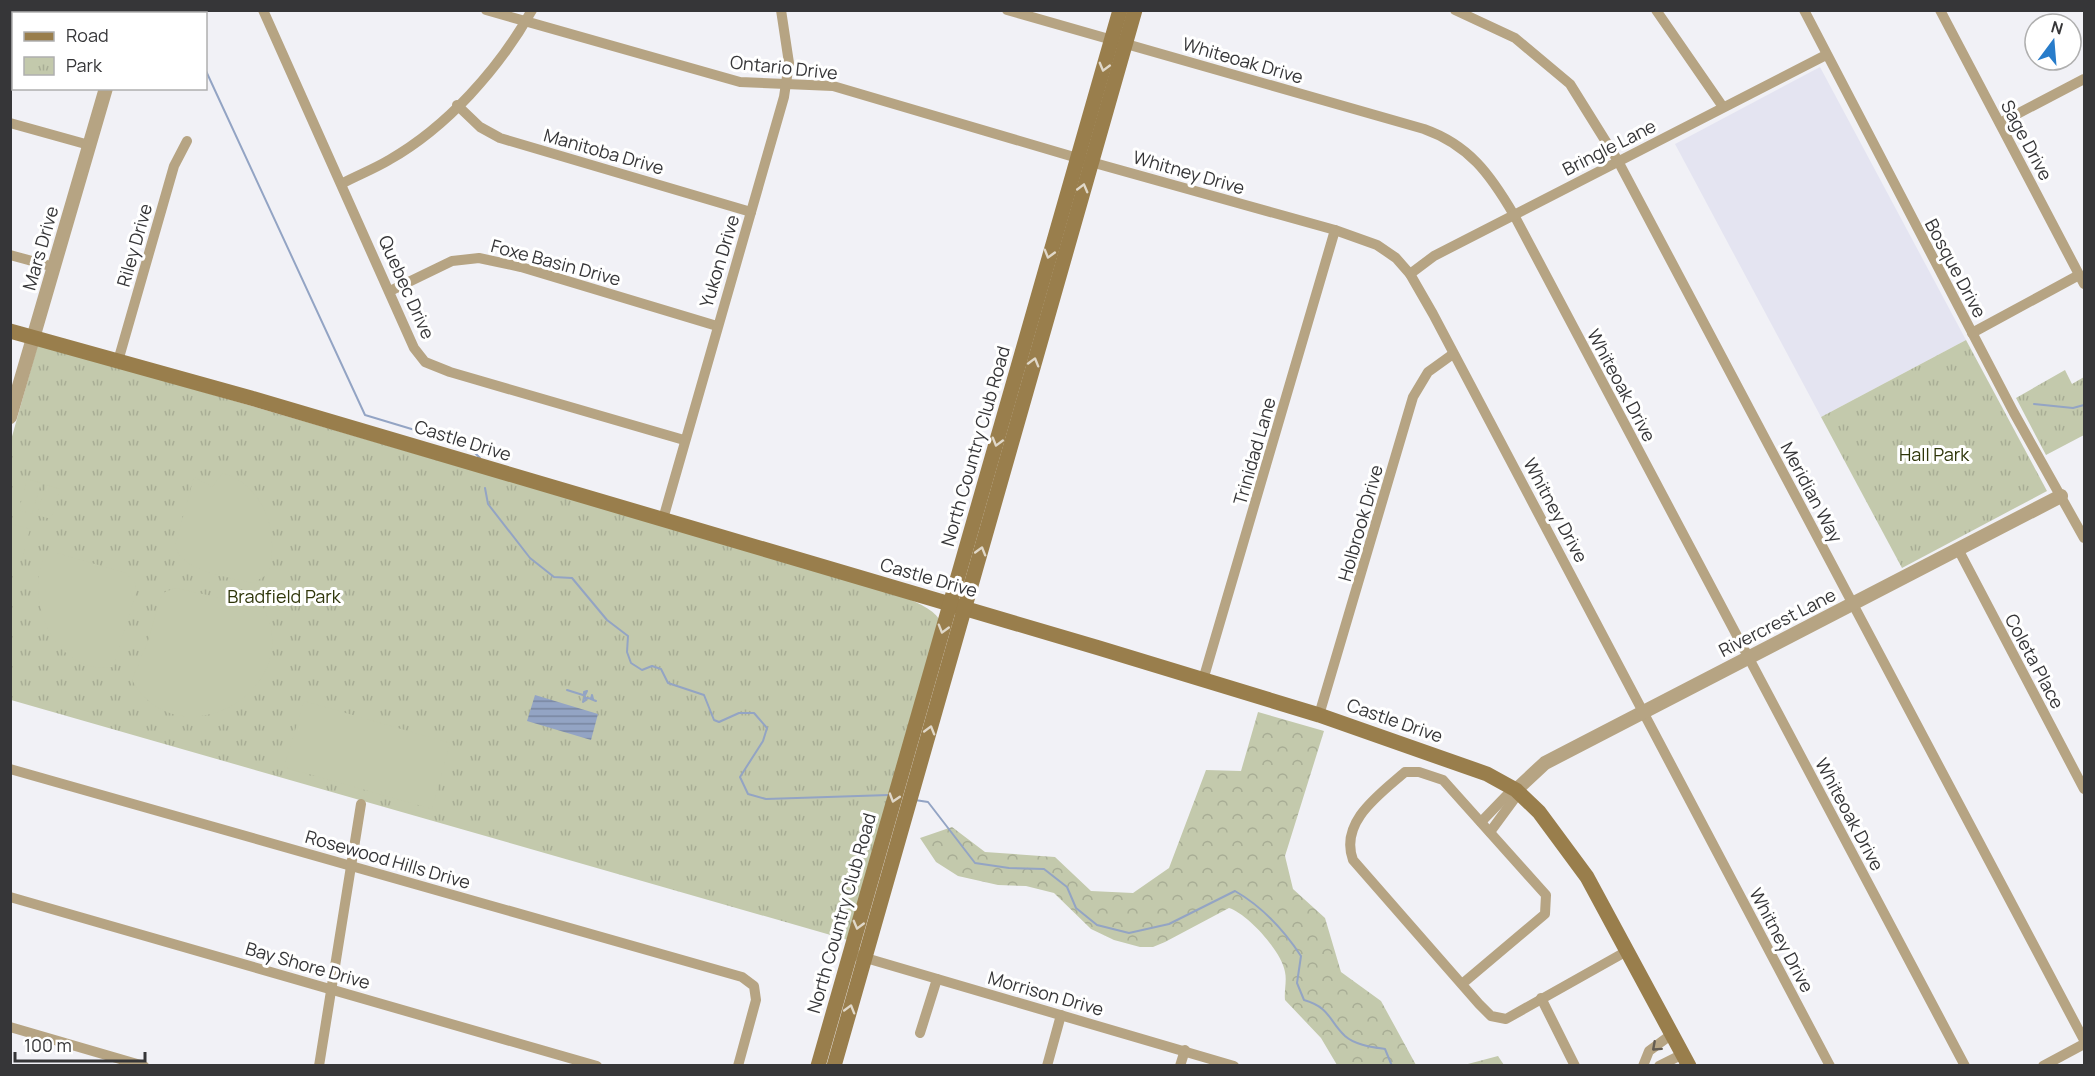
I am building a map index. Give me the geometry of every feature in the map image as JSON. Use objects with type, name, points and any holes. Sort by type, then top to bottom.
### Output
[{"type":"main road","name":"North Country Club Road","points":[[1118,42],[1120,10]]},
{"type":"main road","name":"North Country Club Road","points":[[818,1065],[890,871],[903,822],[908,778],[1118,42],[1135,10]]},
{"type":"main road","name":"Castle Drive","points":[[10,331],[958,606],[1319,716],[1461,763],[1516,790],[1539,812],[1587,877],[1686,1060]]},
{"type":"main road","name":"North Country Club Road","points":[[834,1065],[874,867],[887,821],[908,778]]},
{"type":"main road","points":[[874,867],[890,871]]},
{"type":"street","name":"Quebec Drive","points":[[264,10],[343,183],[414,348],[425,362],[450,372],[684,440]]},
{"type":"street","name":"Ontario Drive","points":[[486,10],[707,75],[740,82],[833,86],[1084,160]]},
{"type":"street","points":[[343,183],[389,160],[436,128],[488,74],[532,10]]},
{"type":"street","name":"Yukon Drive","points":[[663,519],[788,84],[789,63],[782,10]]},
{"type":"street","name":"Whiteoak Drive","points":[[1007,10],[1445,136],[1478,162],[1514,215],[1965,1065]]},
{"type":"street","name":"Meridian Way","points":[[1455,10],[1515,38],[1570,84],[1618,161],[2085,1042]]},
{"type":"street","points":[[1656,10],[1724,107]]},
{"type":"street","name":"Bosque Drive","points":[[1804,10],[1972,333],[2085,538]]},
{"type":"street","name":"Sage Drive","points":[[1940,10],[2082,279]]},
{"type":"street","name":"Bringle Lane","points":[[1410,274],[1434,256],[1826,55]]},
{"type":"street","points":[[2000,123],[2085,79]]},
{"type":"street","name":"Mars Drive","points":[[10,417],[105,90]]},
{"type":"street","name":"Manitoba Drive","points":[[457,105],[480,127],[500,138],[751,212]]},
{"type":"street","points":[[10,123],[89,145]]},
{"type":"street","name":"Riley Drive","points":[[118,361],[174,166],[187,141]]},
{"type":"street","name":"Whitney Drive","points":[[1084,160],[1335,230],[1377,245],[1396,258],[1410,274],[1830,1065]]},
{"type":"street","name":"Trinidad Lane","points":[[1203,680],[1335,230]]},
{"type":"street","points":[[10,255],[54,267]]},
{"type":"street","name":"Foxe Basin Drive","points":[[390,291],[452,261],[479,258],[521,267],[717,326]]},
{"type":"street","points":[[1972,333],[2082,279]]},
{"type":"street","name":"Holbrook Drive","points":[[1319,716],[1413,397],[1428,372],[1454,354]]},
{"type":"street","name":"Rivercrest Lane","points":[[1516,790],[1539,766],[2061,496]]},
{"type":"street","name":"Coleta Place","points":[[1958,549],[2085,789]]},
{"type":"street","name":"Rosewood Hills Drive","points":[[10,769],[742,978],[754,986],[756,1000],[738,1065]]},
{"type":"street","points":[[1462,984],[1545,914],[1546,895],[1443,780],[1419,772],[1405,772],[1362,811],[1350,851],[1353,860],[1462,984],[1491,1016],[1506,1019],[1627,951]]},
{"type":"street","points":[[1481,822],[1509,793],[1516,790]]},
{"type":"street","points":[[1490,832],[1515,798],[1516,790]]},
{"type":"street","points":[[319,1065],[361,804]]},
{"type":"street","name":"Bay Shore Drive","points":[[10,897],[597,1065]]},
{"type":"street","name":"Morrison Drive","points":[[857,956],[1234,1065]]},
{"type":"street","points":[[920,1033],[937,979]]},
{"type":"street","points":[[1541,998],[1575,1065]]},
{"type":"street","points":[[1047,1065],[1061,1015]]},
{"type":"street","points":[[10,1027],[144,1065]]},
{"type":"street","points":[[1645,1065],[1649,1051],[1672,1034]]},
{"type":"street","points":[[2043,1065],[2085,1042]]},
{"type":"street","points":[[1180,1065],[1185,1050]]},
{"type":"street","points":[[1659,1065],[1686,1060]]},
{"type":"shaded area","points":[[1820,67],[1966,340],[1821,417],[1675,144]]},
{"type":"green space","name":"Hall Park","points":[[1966,340],[2047,491],[1902,568],[1821,417]]},
{"type":"green space","name":"Bradfield Park","points":[[38,344],[880,589],[909,599],[932,612],[939,619],[848,940],[11,700],[11,440]]},
{"type":"green space","points":[[2065,370],[2072,384],[2084,377],[2084,435],[2046,455],[2016,398]]},
{"type":"green space","points":[[223,473],[250,489],[266,514],[270,528],[272,543],[268,574],[253,583],[205,571],[184,560],[178,552],[176,542],[194,477],[212,487]]},
{"type":"green space","points":[[27,479],[41,483],[32,514],[19,510]]},
{"type":"green space","points":[[46,485],[60,489],[51,519],[37,515]]},
{"type":"green space","points":[[12,524],[30,529],[22,560],[11,557]]},
{"type":"green space","points":[[57,553],[126,573],[135,583],[136,593],[113,667],[93,667],[76,660],[61,649],[50,633],[42,616],[38,597],[39,578],[43,560]]},
{"type":"green space","points":[[175,588],[263,607],[272,637],[268,665],[253,688],[232,706],[206,715],[178,715],[153,704],[132,680],[148,641],[160,599],[165,592]]},
{"type":"green space","points":[[304,701],[450,743],[432,809],[284,767]]},
{"type":"green space","points":[[1258,712],[1324,731],[1285,856],[1293,889],[1325,918],[1341,972],[1381,1001],[1416,1065],[1337,1065],[1321,1038],[1285,1000],[1285,972],[1278,954],[1254,926],[1229,908],[1165,942],[1153,947],[1140,947],[1114,940],[1091,929],[1054,893],[1026,886],[998,885],[958,876],[936,862],[920,838],[952,827],[985,852],[1055,857],[1091,891],[1133,893],[1169,868],[1206,770],[1241,771]]},
{"type":"green space","points":[[1498,1056],[1504,1065],[1464,1065]]},
{"type":"water","points":[[535,695],[598,714],[591,740],[527,721]]},
{"type":"waterway","points":[[207,73],[365,415],[468,446],[480,458]]},
{"type":"waterway","points":[[2034,404],[2073,408],[2084,405]]},
{"type":"waterway","points":[[485,488],[488,504],[530,558],[554,577],[572,578],[607,620],[628,636],[627,652],[631,663],[642,670],[652,666],[661,669],[668,683],[704,695],[714,720],[719,722],[739,713],[754,713],[767,728],[763,741],[740,777],[748,794],[766,799],[889,795]]},
{"type":"waterway","points":[[567,690],[583,695],[585,695],[587,691],[584,692],[584,694],[584,695],[585,696],[586,698],[586,700],[583,702],[584,698],[586,698],[593,699]]},
{"type":"waterway","points":[[593,699],[592,695],[591,699],[596,701]]},
{"type":"waterway","points":[[915,800],[928,802],[975,863],[1009,868],[1044,869],[1067,887],[1076,908],[1097,925],[1129,933],[1169,924],[1235,891],[1272,919],[1301,956],[1297,983],[1304,1000],[1324,1011],[1349,1039],[1385,1049],[1392,1066]]}]
